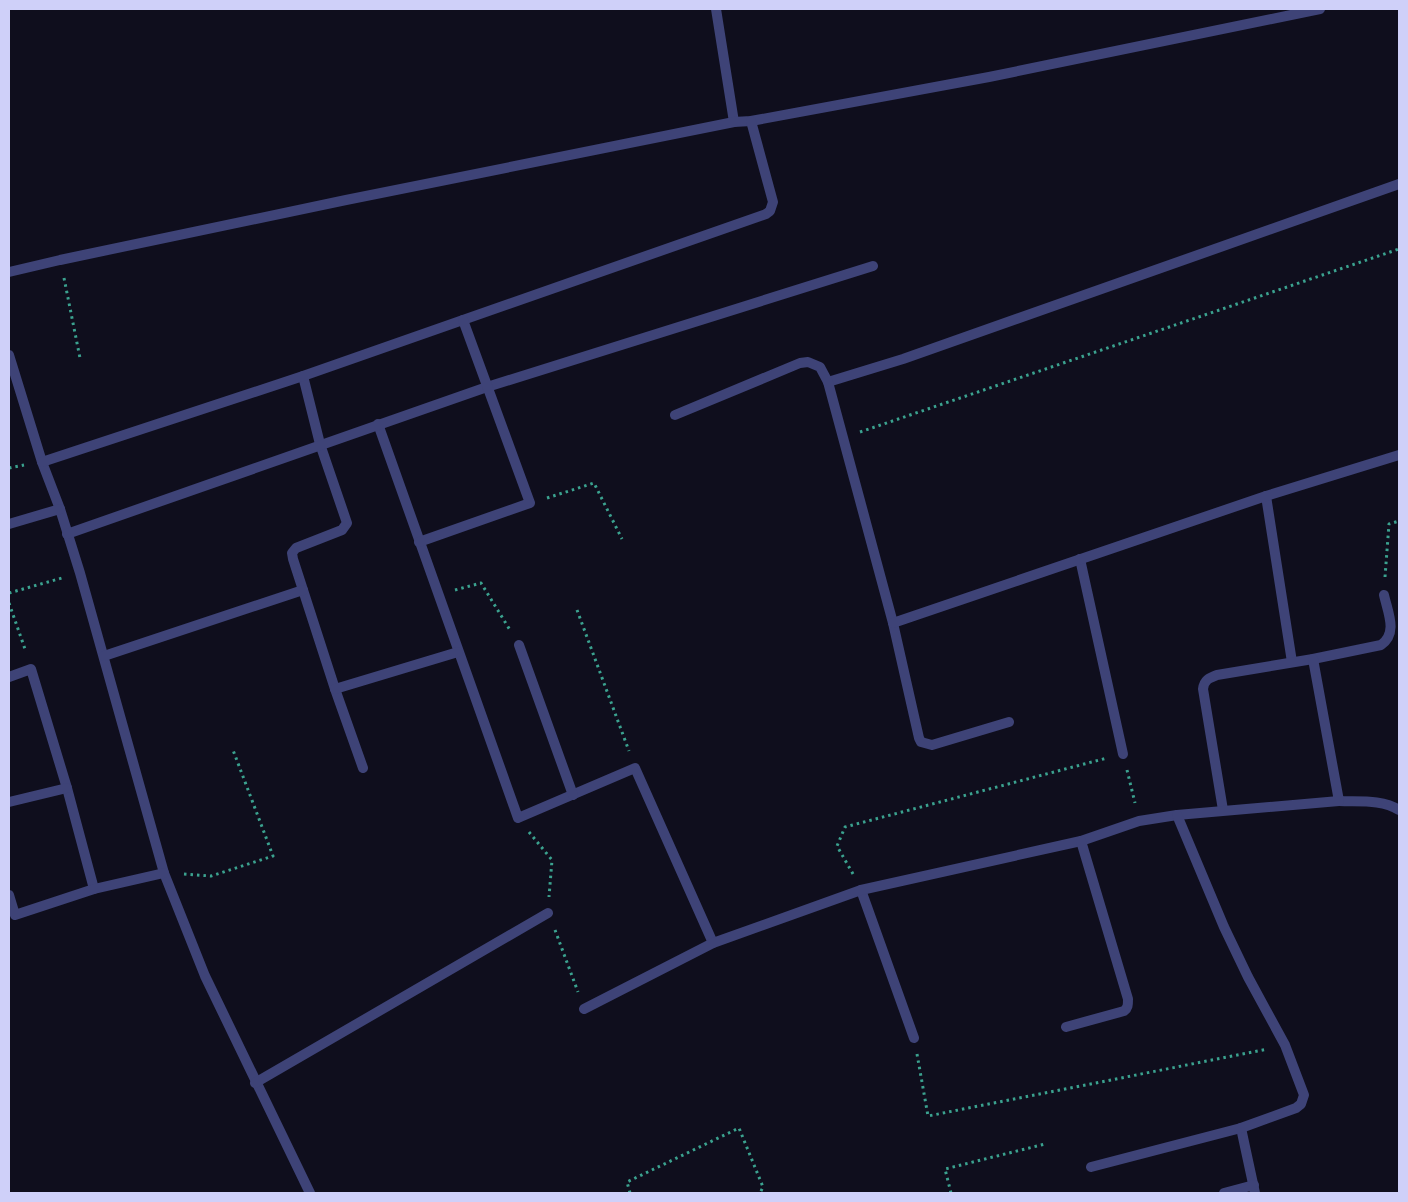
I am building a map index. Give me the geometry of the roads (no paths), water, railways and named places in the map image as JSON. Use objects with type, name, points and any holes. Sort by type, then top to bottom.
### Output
[{"type":"street","points":[[716,9],[734,122]]},
{"type":"street","points":[[9,272],[356,198],[734,122],[751,121],[989,77],[1320,9]]},
{"type":"street","points":[[42,462],[303,376],[602,272],[770,211],[773,202],[751,121]]},
{"type":"street","points":[[828,382],[912,356],[1399,184]]},
{"type":"street","points":[[67,534],[487,387],[873,266]]},
{"type":"street","points":[[419,542],[530,503],[463,320]]},
{"type":"street","points":[[9,355],[42,462],[60,509],[80,573],[164,873],[204,976],[310,1193]]},
{"type":"street","points":[[675,415],[800,363],[808,362],[820,367],[828,382],[844,437],[893,623],[921,742],[932,745],[1009,722]]},
{"type":"street","points":[[303,376],[320,444],[346,523],[342,530],[296,548],[292,553],[335,689],[363,768]]},
{"type":"street","points":[[9,397],[20,394]]},
{"type":"street","points":[[378,424],[518,818],[635,768],[712,943]]},
{"type":"street","points":[[893,623],[1266,496],[1399,455]]},
{"type":"street","points":[[1266,496],[1292,662]]},
{"type":"street","points":[[9,524],[60,509]]},
{"type":"street","points":[[1080,558],[1123,754]]},
{"type":"street","points":[[104,656],[303,590]]},
{"type":"street","points":[[1223,810],[1203,685],[1206,680],[1217,675],[1313,659],[1380,645],[1387,640],[1392,628],[1384,595]]},
{"type":"street","points":[[519,645],[573,795]]},
{"type":"street","points":[[335,689],[458,652]]},
{"type":"street","points":[[1313,659],[1339,801]]},
{"type":"street","points":[[9,677],[31,669],[67,788],[94,889]]},
{"type":"street","points":[[9,802],[67,788]]},
{"type":"street","points":[[584,1009],[712,943],[861,890],[1081,842],[1139,821],[1223,810],[1339,801],[1374,802],[1393,806],[1399,810]]},
{"type":"street","points":[[1091,1167],[1241,1128],[1296,1108],[1304,1100],[1304,1095],[1286,1045],[1248,977],[1224,927],[1177,815]]},
{"type":"street","points":[[1066,1026],[1124,1011],[1127,1009],[1128,1004],[1081,842]]},
{"type":"street","points":[[9,895],[12,916],[94,889],[164,873]]},
{"type":"street","points":[[861,890],[914,1038]]},
{"type":"street","points":[[256,1082],[548,912]]},
{"type":"street","points":[[1224,1193],[1255,1189],[1241,1128]]}]
